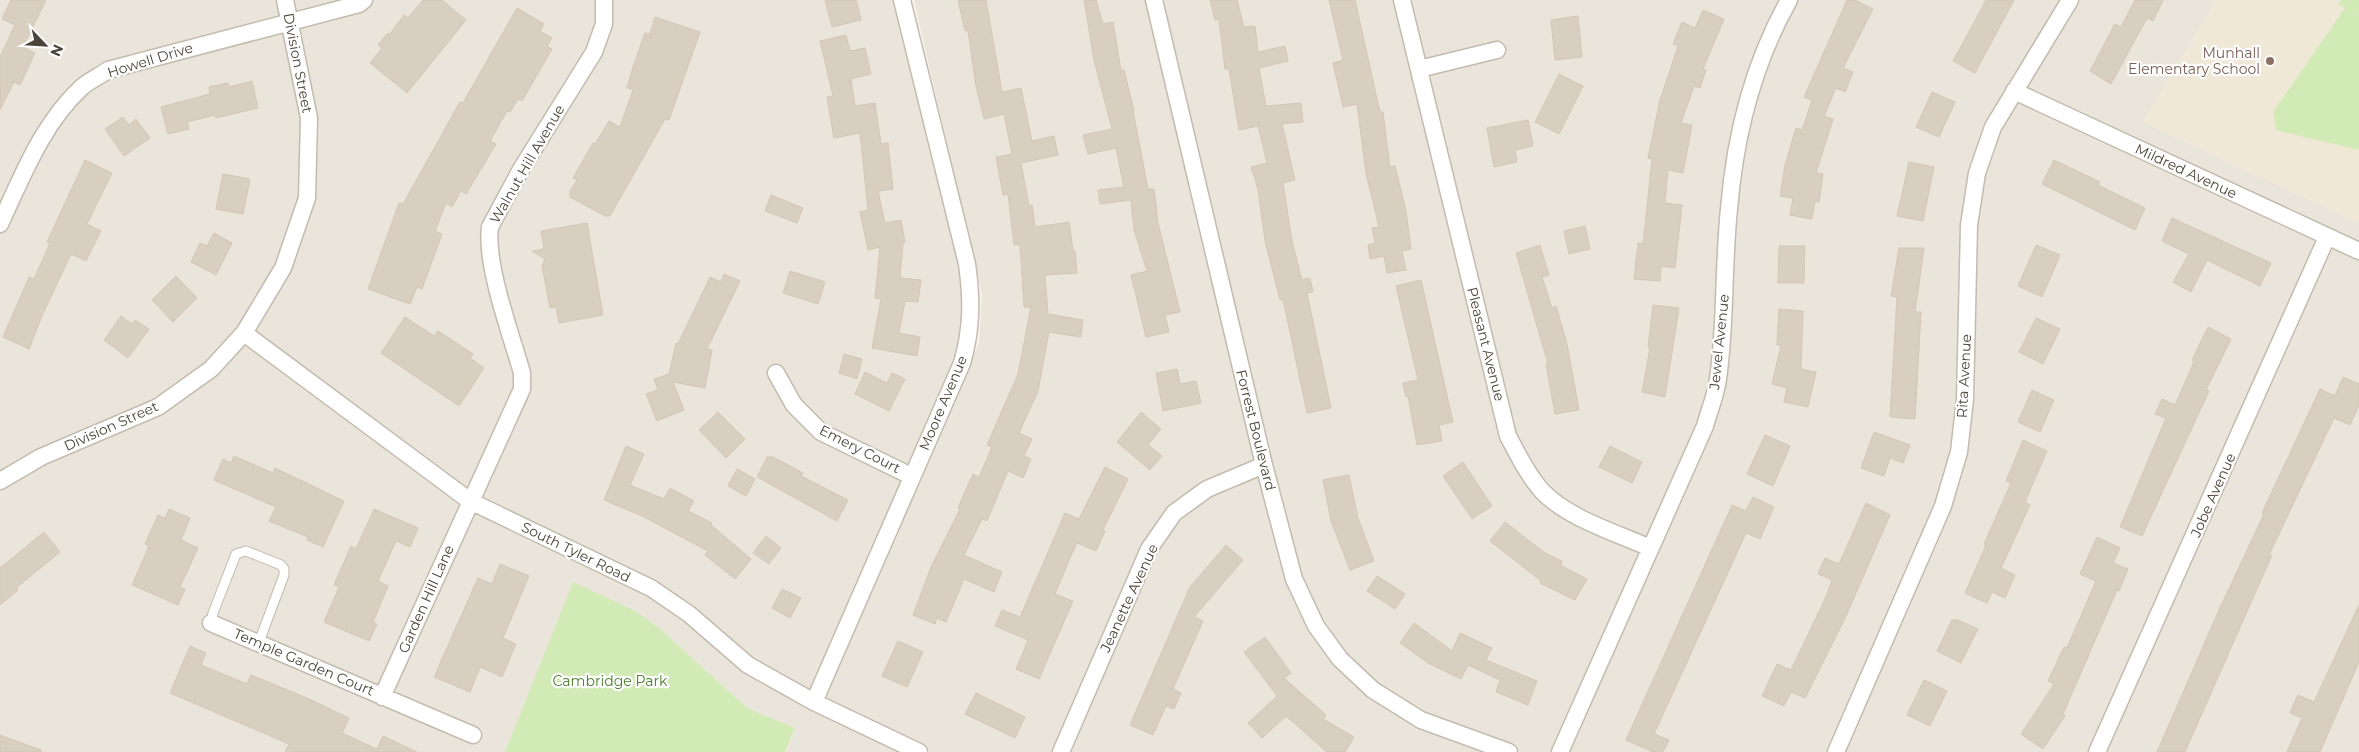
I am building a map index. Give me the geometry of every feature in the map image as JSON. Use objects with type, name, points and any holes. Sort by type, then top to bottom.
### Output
[{"type":"street","name":"Division Street","points":[[0,481],[41,457],[158,407],[211,369],[244,333],[283,268],[307,198],[309,118],[285,0]]},
{"type":"street","name":"Howell Drive","points":[[0,224],[42,136],[60,110],[84,86],[108,70],[359,4],[364,0]]},
{"type":"street","name":"Walnut Hill Avenue","points":[[470,501],[522,389],[522,373],[494,269],[489,236],[490,227],[520,171],[594,52],[604,24],[604,0]]},
{"type":"street","name":"Moore Avenue","points":[[814,702],[962,363],[970,338],[972,318],[967,264],[902,0]]},
{"type":"street","name":"Forrest Boulevard","points":[[1154,0],[1264,466],[1294,579],[1316,626],[1340,659],[1373,690],[1421,720],[1509,752]]},
{"type":"street","name":"Pleasant Avenue","points":[[1402,0],[1508,436],[1522,464],[1543,492],[1555,502],[1568,511],[1650,548]]},
{"type":"street","name":"Jewel Avenue","points":[[1560,752],[1705,426],[1718,381],[1723,322],[1728,210],[1738,139],[1752,82],[1775,25],[1790,0]]},
{"type":"street","name":"Rita Avenue","points":[[1836,752],[1943,506],[1959,452],[1965,400],[1969,225],[1977,173],[1993,127],[2070,0]]},
{"type":"street","points":[[1419,69],[1497,50]]},
{"type":"street","name":"Mildred Avenue","points":[[2014,90],[2359,252]]},
{"type":"street","name":"Jobe Avenue","points":[[2097,752],[2327,237]]},
{"type":"street","name":"South Tyler Road","points":[[244,333],[470,501],[651,588],[689,614],[748,665],[814,702],[920,752]]},
{"type":"street","name":"Emery Court","points":[[776,373],[794,405],[821,432],[912,476]]},
{"type":"street","name":"Jeanette Avenue","points":[[1060,752],[1149,549],[1174,513],[1207,489],[1264,466]]},
{"type":"street","name":"Garden Hill Lane","points":[[382,696],[470,501]]},
{"type":"street","name":"Temple Garden Court","points":[[211,623],[474,735]]},
{"type":"lane","name":"Temple Garden Court","points":[[211,623],[213,613],[236,554],[246,552],[281,565],[284,569],[284,575],[258,642]]},
{"type":"shaded area","points":[[0,0],[900,0],[962,268],[964,314],[958,356],[805,705],[902,752],[786,752],[795,728],[747,708],[659,628],[574,582],[505,752],[0,752]]},
{"type":"shaded area","points":[[914,0],[2217,0],[2143,122],[2359,223],[2359,752],[931,752],[824,701],[979,343],[982,295]]},
{"type":"shaded area","name":"Munhall Elementary School","points":[[2217,0],[2359,0],[2359,223],[2143,122]]},
{"type":"green space","points":[[2340,0],[2359,0],[2359,12],[2357,12],[2359,14],[2359,150],[2276,130],[2273,112],[2345,8],[2339,5]]},
{"type":"green space","name":"Cambridge Park","points":[[573,582],[635,611],[659,628],[747,708],[795,728],[785,752],[505,752]]},
{"type":"building","points":[[11,0],[46,0],[23,47],[35,53],[20,85],[14,82],[0,110],[0,57],[15,25],[2,19]]},
{"type":"building","points":[[423,0],[442,0],[466,20],[407,93],[370,63],[382,48],[378,45],[388,33],[389,35],[404,15],[408,18]]},
{"type":"building","points":[[825,0],[856,0],[861,20],[832,27]]},
{"type":"building","points":[[958,0],[986,0],[1002,92],[1021,88],[1032,141],[1054,136],[1058,155],[1021,163],[1029,206],[1032,205],[1035,227],[1069,222],[1073,251],[1075,251],[1077,273],[1045,275],[1048,314],[1083,320],[1081,337],[1049,332],[1038,391],[1019,433],[1032,439],[1024,456],[1031,459],[1023,478],[1008,471],[987,521],[982,519],[964,555],[1002,572],[994,592],[964,579],[946,622],[937,618],[935,624],[913,615],[931,567],[960,509],[958,508],[973,474],[979,477],[992,447],[987,445],[1018,374],[1031,307],[1024,307],[1020,245],[1014,245],[1008,194],[1003,195],[996,157],[1012,154],[1004,114],[984,119],[976,86],[968,31],[965,31]]},
{"type":"building","points":[[1084,0],[1096,0],[1103,24],[1113,22],[1121,71],[1124,70],[1134,111],[1148,189],[1154,189],[1158,223],[1180,312],[1165,315],[1169,332],[1146,337],[1131,275],[1147,271],[1134,230],[1131,200],[1100,204],[1098,190],[1124,187],[1116,148],[1088,154],[1083,135],[1112,129],[1094,60]]},
{"type":"building","points":[[1210,0],[1237,0],[1244,27],[1255,26],[1258,52],[1285,46],[1288,61],[1259,68],[1266,106],[1301,103],[1303,122],[1282,124],[1295,180],[1283,183],[1292,241],[1302,280],[1310,278],[1313,292],[1307,293],[1331,408],[1307,413],[1283,299],[1280,300],[1265,241],[1258,189],[1251,167],[1267,163],[1258,126],[1239,130],[1229,69],[1225,69],[1219,19],[1215,20]]},
{"type":"building","points":[[1329,0],[1355,0],[1380,112],[1383,112],[1390,167],[1395,166],[1406,211],[1411,249],[1402,251],[1406,270],[1387,273],[1384,256],[1370,259],[1368,245],[1375,243],[1372,228],[1379,227],[1366,173],[1357,104],[1343,107],[1333,63],[1343,60]]},
{"type":"building","points":[[1847,0],[1855,0],[1873,9],[1843,68],[1853,72],[1845,92],[1836,88],[1824,116],[1833,119],[1816,173],[1823,174],[1819,202],[1815,201],[1812,219],[1790,215],[1793,198],[1780,196],[1785,165],[1796,128],[1802,130],[1812,100],[1804,97]]},
{"type":"building","points":[[1986,0],[2014,0],[1975,73],[1953,61]]},
{"type":"building","points":[[2135,0],[2163,0],[2153,21],[2147,18],[2111,84],[2090,71],[2115,24],[2121,27]]},
{"type":"building","points":[[517,8],[544,24],[540,31],[552,38],[547,46],[552,49],[522,101],[518,99],[510,112],[507,111],[490,141],[496,144],[466,194],[461,191],[452,207],[446,203],[435,231],[442,234],[422,289],[417,287],[410,304],[368,289],[399,203],[403,204],[460,102],[463,103]]},
{"type":"building","points":[[1703,10],[1724,19],[1703,69],[1706,70],[1700,88],[1694,86],[1681,123],[1692,125],[1683,173],[1668,170],[1665,203],[1682,205],[1675,268],[1661,266],[1660,281],[1634,279],[1638,243],[1643,244],[1652,159],[1648,158],[1660,100],[1678,46],[1673,44],[1682,22],[1695,28]]},
{"type":"building","points":[[1578,16],[1582,57],[1555,60],[1551,20]]},
{"type":"building","points":[[655,17],[700,32],[669,120],[665,119],[610,216],[605,216],[570,197],[570,191],[577,180],[573,178],[593,143],[595,144],[609,121],[620,127],[633,90],[627,88],[632,70],[645,33],[650,34]]},
{"type":"building","points":[[846,35],[850,51],[865,48],[871,74],[851,79],[855,106],[875,103],[881,144],[888,143],[893,189],[878,191],[885,223],[901,220],[905,242],[903,243],[900,278],[921,280],[918,302],[905,301],[899,333],[920,337],[917,356],[872,348],[881,299],[875,298],[880,247],[868,250],[860,212],[868,210],[860,133],[834,138],[827,97],[833,96],[820,41]]},
{"type":"building","points":[[1559,74],[1583,86],[1559,134],[1535,122]]},
{"type":"building","points":[[252,81],[258,108],[216,118],[215,115],[187,122],[189,129],[168,134],[161,107],[210,94],[209,87],[228,83],[229,87]]},
{"type":"building","points":[[1932,92],[1955,102],[1939,137],[1916,127]]},
{"type":"building","points":[[123,117],[129,125],[136,119],[150,138],[124,156],[105,129]]},
{"type":"building","points":[[1528,120],[1533,146],[1515,150],[1517,162],[1494,167],[1487,128]]},
{"type":"building","points":[[85,160],[112,173],[87,224],[101,231],[86,261],[71,254],[41,318],[29,349],[3,337],[29,277],[34,279],[50,243],[47,242]]},
{"type":"building","points":[[2054,160],[2100,182],[2098,185],[2145,208],[2135,230],[2042,184]]},
{"type":"building","points":[[1909,162],[1934,167],[1923,221],[1897,216]]},
{"type":"building","points":[[223,174],[250,179],[243,214],[216,209]]},
{"type":"building","points":[[771,195],[803,208],[797,223],[765,211]]},
{"type":"building","points":[[2172,218],[2271,263],[2260,286],[2207,260],[2191,292],[2173,282],[2189,254],[2162,241]]},
{"type":"building","points":[[587,223],[603,315],[559,323],[556,307],[550,308],[542,266],[545,259],[532,251],[544,249],[541,231]]},
{"type":"building","points":[[1585,226],[1590,249],[1569,254],[1564,231]]},
{"type":"building","points":[[214,233],[232,243],[216,275],[191,262],[200,243],[207,246]]},
{"type":"building","points":[[1540,245],[1549,275],[1542,277],[1552,308],[1556,306],[1567,344],[1579,410],[1555,414],[1546,364],[1548,364],[1516,253]]},
{"type":"building","points":[[2036,245],[2060,255],[2042,297],[2018,286]]},
{"type":"building","points":[[1779,246],[1805,246],[1804,283],[1778,283]]},
{"type":"building","points":[[1899,248],[1924,248],[1915,312],[1921,312],[1915,419],[1890,417],[1897,297],[1891,296]]},
{"type":"building","points":[[790,271],[825,282],[818,304],[783,293]]},
{"type":"building","points":[[724,274],[740,281],[707,349],[712,350],[705,388],[673,382],[684,410],[657,421],[646,394],[658,390],[654,379],[669,374],[676,343],[678,344],[710,277],[721,282]]},
{"type":"building","points":[[176,276],[197,298],[173,322],[152,300]]},
{"type":"building","points":[[1421,280],[1453,422],[1439,425],[1442,441],[1417,445],[1408,396],[1406,397],[1403,383],[1418,380],[1396,286]]},
{"type":"building","points":[[1653,305],[1679,308],[1665,397],[1642,392],[1650,348],[1648,347]]},
{"type":"building","points":[[1779,309],[1803,311],[1801,369],[1816,372],[1808,407],[1784,402],[1787,388],[1772,384],[1781,345],[1777,345]]},
{"type":"building","points":[[121,316],[132,324],[135,320],[149,329],[128,358],[104,340]]},
{"type":"building","points":[[405,317],[434,336],[438,331],[473,354],[470,358],[484,368],[459,406],[381,353]]},
{"type":"building","points":[[2036,318],[2060,329],[2043,364],[2019,352]]},
{"type":"building","points":[[2208,327],[2231,339],[2206,390],[2209,391],[2142,536],[2120,527],[2166,418],[2155,414],[2162,399],[2175,405],[2194,362],[2192,360]]},
{"type":"building","points":[[844,354],[862,359],[857,379],[839,373]]},
{"type":"building","points":[[1177,369],[1180,384],[1196,381],[1201,403],[1163,411],[1156,373]]},
{"type":"building","points":[[865,372],[887,383],[892,373],[905,379],[889,411],[855,394]]},
{"type":"building","points":[[2343,377],[2359,384],[2359,405],[2350,425],[2334,418],[2268,557],[2272,555],[2185,752],[2157,752],[2219,610],[2264,514],[2262,513],[2320,389],[2335,396]]},
{"type":"building","points":[[2032,390],[2054,400],[2040,432],[2018,422]]},
{"type":"building","points":[[718,412],[745,439],[726,458],[699,430]]},
{"type":"building","points":[[1141,412],[1161,429],[1148,445],[1162,456],[1150,470],[1117,442]]},
{"type":"building","points":[[1874,432],[1910,445],[1903,463],[1890,458],[1884,476],[1861,468]]},
{"type":"building","points":[[1765,435],[1790,446],[1773,486],[1747,474]]},
{"type":"building","points":[[2023,440],[2047,451],[2025,502],[2030,505],[2001,568],[2015,575],[2005,598],[1992,592],[1987,603],[1965,593],[2011,483],[2006,481]]},
{"type":"building","points":[[626,446],[644,454],[630,485],[664,499],[670,488],[694,501],[688,511],[712,523],[711,525],[751,559],[735,579],[705,555],[708,551],[642,516],[604,500]]},
{"type":"building","points":[[1610,446],[1642,462],[1632,483],[1599,467]]},
{"type":"building","points":[[234,456],[273,473],[275,468],[344,501],[323,547],[307,540],[308,537],[269,521],[276,507],[214,480],[223,459],[231,463]]},
{"type":"building","points":[[767,457],[773,457],[803,473],[801,476],[848,500],[837,521],[757,477]]},
{"type":"building","points":[[1463,462],[1492,506],[1472,519],[1443,476]]},
{"type":"building","points":[[1105,467],[1128,479],[1103,530],[1105,531],[1096,551],[1077,543],[1070,558],[1055,594],[1073,601],[1039,679],[1016,669],[1028,640],[995,626],[1002,610],[1020,617],[1065,513],[1079,519]]},
{"type":"building","points":[[737,469],[755,479],[746,496],[728,486]]},
{"type":"building","points":[[1349,475],[1358,518],[1374,561],[1350,570],[1331,521],[1323,480]]},
{"type":"building","points":[[1753,497],[1774,507],[1760,539],[1746,533],[1654,734],[1669,740],[1663,752],[1653,752],[1626,740],[1732,505],[1746,511]]},
{"type":"building","points":[[1866,503],[1890,515],[1846,616],[1805,698],[1791,692],[1784,706],[1762,696],[1777,664],[1791,670],[1826,597],[1832,580],[1818,574],[1825,558],[1839,564]]},
{"type":"building","points":[[169,509],[190,518],[181,540],[198,548],[180,587],[185,589],[178,605],[132,585],[149,546],[145,544],[158,515],[165,518]]},
{"type":"building","points":[[374,509],[418,528],[410,547],[396,541],[378,581],[388,586],[373,622],[377,624],[369,641],[324,622],[339,587],[334,585],[351,546],[356,549]]},
{"type":"building","points":[[1505,522],[1545,553],[1562,561],[1560,565],[1587,579],[1575,600],[1540,583],[1541,581],[1490,541]]},
{"type":"building","points":[[44,532],[60,552],[16,588],[18,590],[0,605],[0,568]]},
{"type":"building","points":[[766,536],[781,548],[769,564],[753,553]]},
{"type":"building","points":[[2097,537],[2120,548],[2113,563],[2128,569],[2063,714],[2065,716],[2043,749],[2021,734],[2054,684],[2048,681],[2064,647],[2067,648],[2096,581],[2080,574]]},
{"type":"building","points":[[1226,545],[1243,560],[1194,617],[1203,621],[1173,689],[1181,693],[1174,709],[1166,706],[1153,735],[1130,725],[1190,587]]},
{"type":"building","points":[[500,564],[529,576],[503,638],[516,644],[502,677],[480,667],[470,692],[434,677],[478,578],[492,584]]},
{"type":"building","points":[[1377,576],[1405,594],[1395,609],[1367,591]]},
{"type":"building","points":[[782,589],[801,598],[790,618],[772,608]]},
{"type":"building","points":[[2359,605],[2359,662],[2320,752],[2287,752],[2302,718],[2290,713],[2298,695],[2314,702]]},
{"type":"building","points":[[1952,620],[1958,620],[1978,629],[1961,663],[1937,651]]},
{"type":"building","points":[[1414,623],[1452,651],[1460,633],[1492,648],[1486,660],[1537,681],[1528,705],[1496,692],[1500,680],[1468,665],[1461,679],[1428,663],[1400,643]]},
{"type":"building","points":[[1265,637],[1291,673],[1284,678],[1326,715],[1323,719],[1354,737],[1345,752],[1327,752],[1286,716],[1262,738],[1248,723],[1277,696],[1244,652]]},
{"type":"building","points":[[898,641],[923,652],[907,687],[882,676]]},
{"type":"building","points":[[190,646],[206,653],[201,665],[247,684],[251,675],[349,718],[342,733],[377,749],[383,736],[417,752],[285,752],[289,744],[170,693]]},
{"type":"building","points":[[1924,680],[1947,691],[1930,726],[1907,715]]},
{"type":"building","points":[[976,693],[1025,717],[1015,738],[965,714]]},
{"type":"building","points":[[0,735],[41,750],[41,752],[0,752]]},
{"type":"place","name":"Munhall Elementary School","points":[[2270,61]]}]
